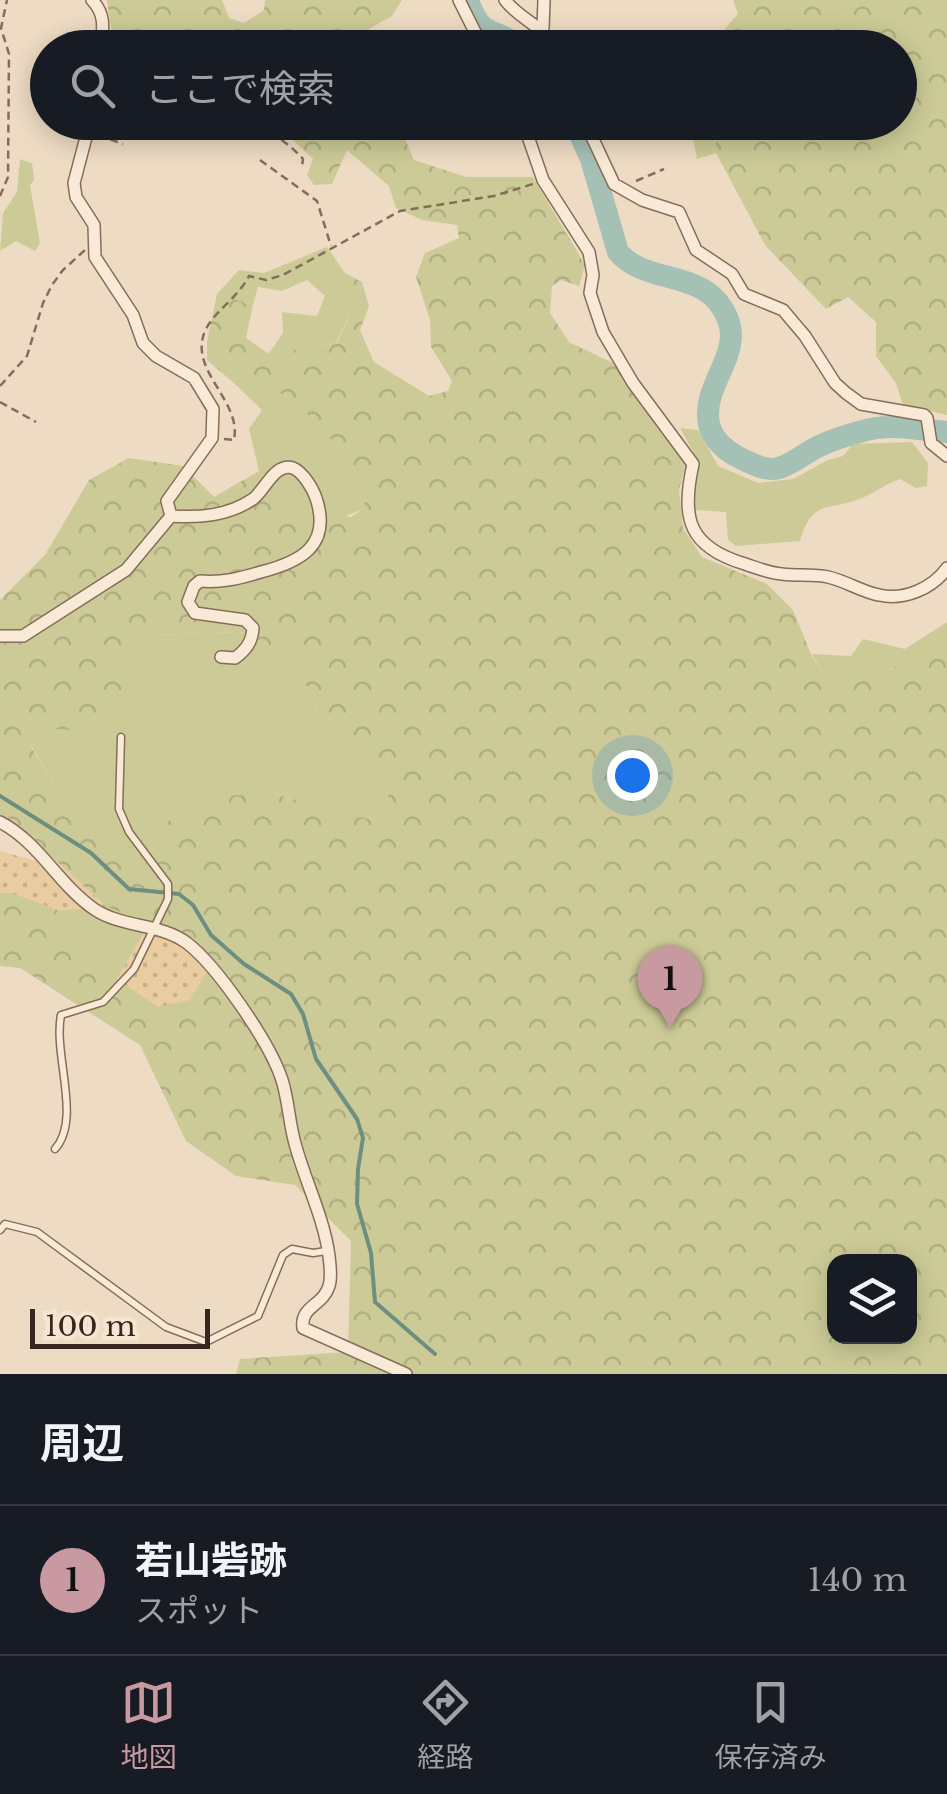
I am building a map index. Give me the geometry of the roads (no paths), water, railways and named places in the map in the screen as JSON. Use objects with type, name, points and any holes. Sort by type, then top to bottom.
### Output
[{"type":"street","points":[[92,0],[101,10],[102,30]]},
{"type":"street","points":[[459,0],[474,30]]},
{"type":"street","points":[[505,0],[520,17],[543,28],[544,0]]},
{"type":"street","points":[[85,140],[74,183],[76,198],[94,225],[95,257],[134,315],[143,343],[156,356],[194,378],[207,395],[215,420],[212,438],[167,500],[170,516]]},
{"type":"street","points":[[529,140],[543,180],[588,252],[593,275],[590,293],[603,332],[632,383],[693,464],[686,496],[692,528],[705,547],[778,574],[829,577],[882,596],[920,592],[947,568]]},
{"type":"street","points":[[593,140],[608,175],[620,188],[679,212],[696,250],[732,274],[744,294],[783,310],[846,393],[862,404],[927,418],[931,443],[947,456]]},
{"type":"street","points":[[0,636],[24,636],[126,570],[170,516],[216,515],[253,499],[279,470],[298,470],[314,492],[320,510],[312,548],[302,559],[230,582],[200,581],[194,586],[188,602],[196,613],[246,620],[254,628],[243,652],[235,658],[221,657]]},
{"type":"street","points":[[0,822],[41,852],[62,879],[95,910],[155,928],[188,944],[214,971],[276,1066],[295,1145],[328,1251],[328,1289],[305,1312],[303,1328],[406,1374]]},
{"type":"lane","points":[[55,1149],[64,1138],[66,1109],[57,1035],[61,1015],[104,1002],[134,969],[168,900],[168,884],[129,832],[119,809],[120,738]]},
{"type":"lane","points":[[0,1230],[5,1224],[37,1232],[166,1328],[206,1342],[258,1316],[283,1255],[292,1249],[328,1251]]},
{"type":"waterway","points":[[468,0],[478,22],[490,30]]},
{"type":"waterway","points":[[582,140],[618,252],[641,268],[708,292],[728,319],[729,349],[708,408],[709,424],[724,448],[750,463],[774,469],[830,441],[871,429],[899,427],[947,432]]},
{"type":"waterway","points":[[0,796],[91,853],[129,889],[179,894],[193,905],[211,935],[244,964],[291,994],[303,1014],[316,1059],[357,1119],[363,1138],[357,1204],[371,1253],[375,1302],[435,1354]]},
{"type":"place","name":"若山砦跡","points":[[670,1028]]}]
